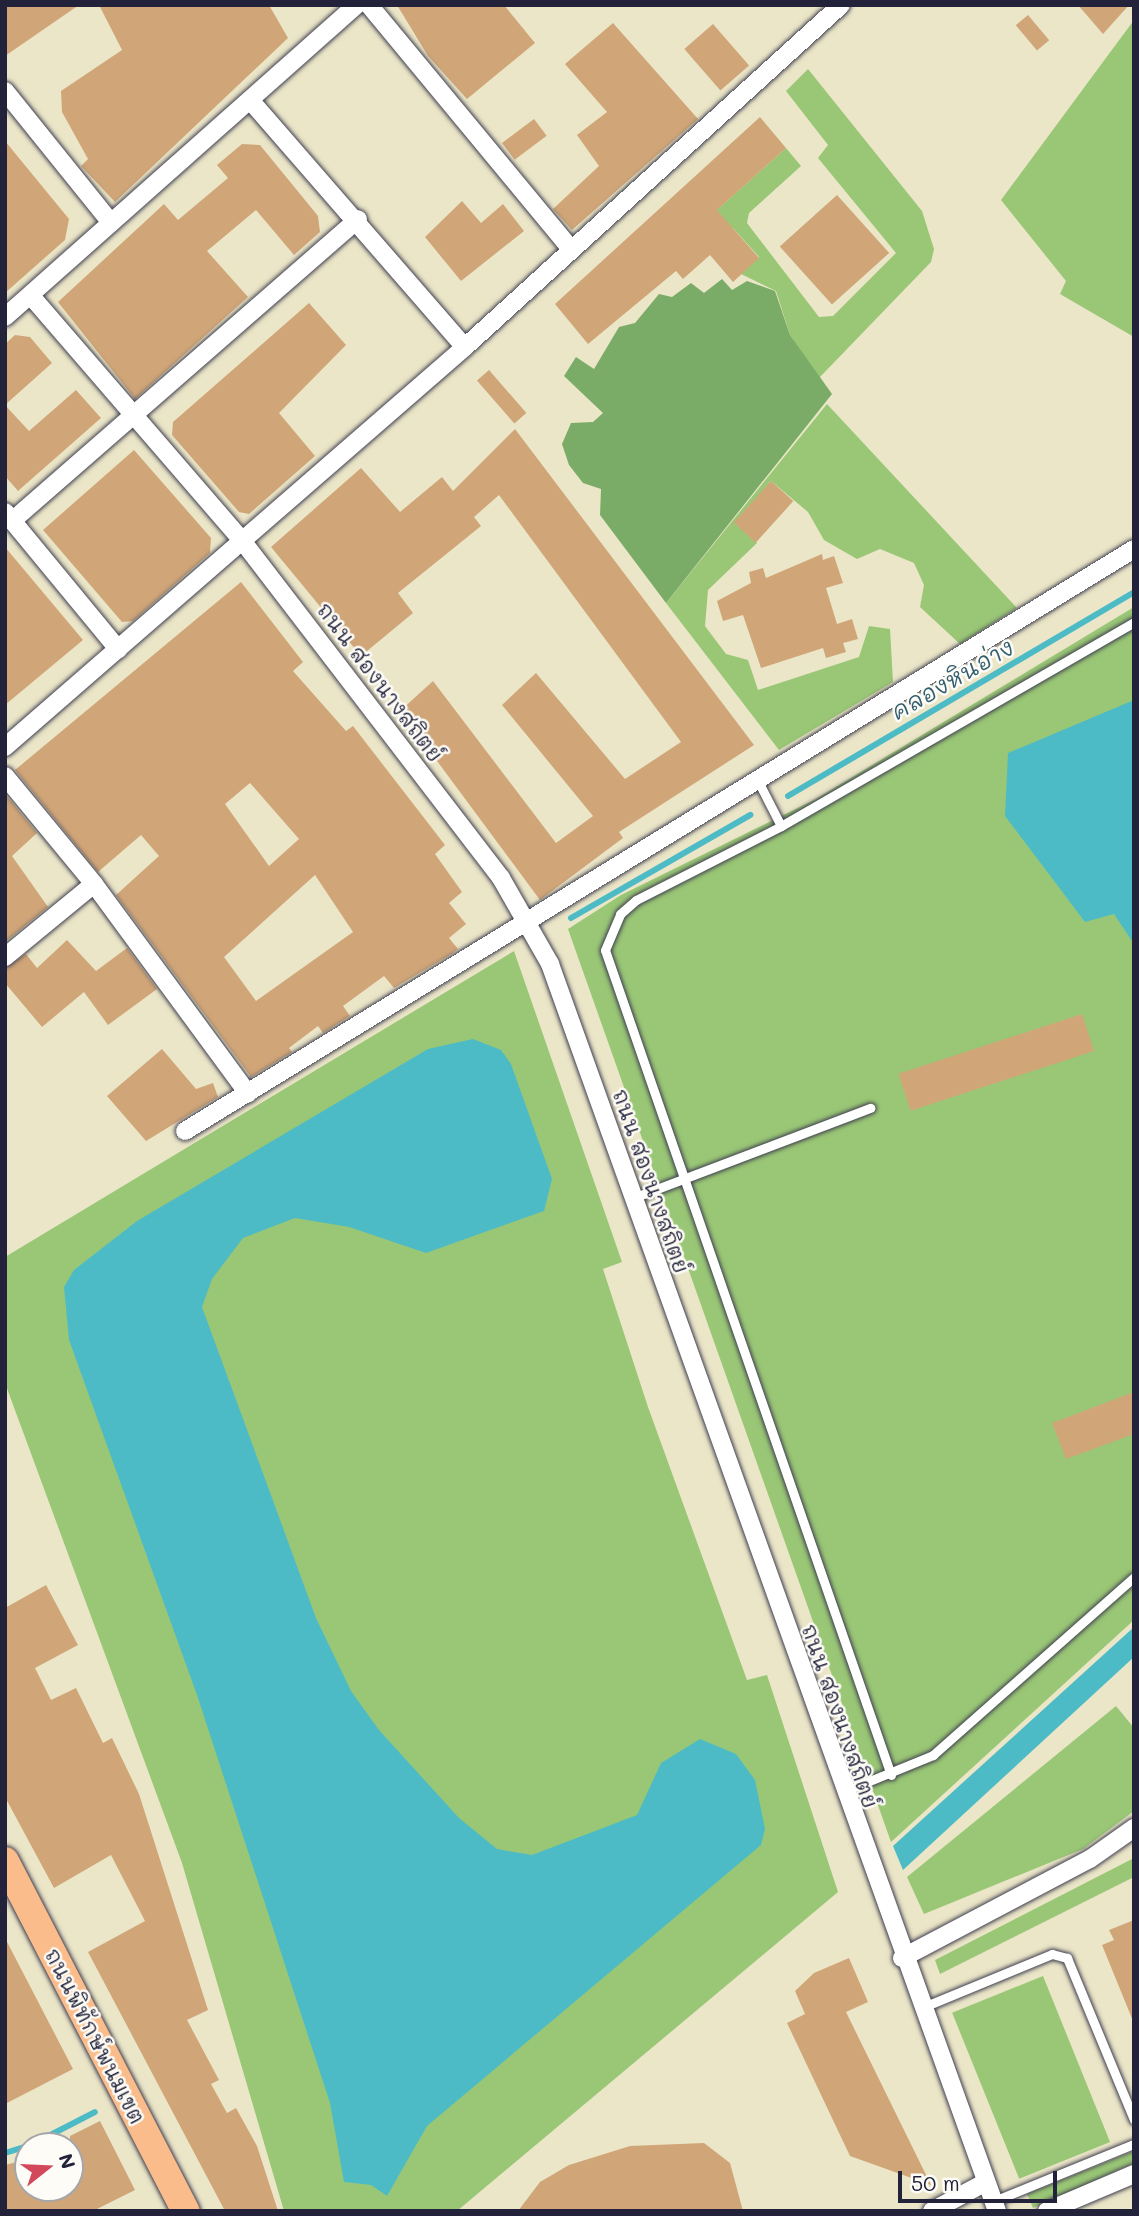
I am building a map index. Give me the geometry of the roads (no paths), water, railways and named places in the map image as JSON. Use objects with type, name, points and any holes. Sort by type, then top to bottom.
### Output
[{"type":"main road","name":"ถนนพิทักษ์พนมเขต","points":[[5,1861],[186,2211]]},
{"type":"street","points":[[5,317],[357,5]]},
{"type":"street","points":[[369,5],[572,250]]},
{"type":"street","points":[[5,747],[244,543],[466,347],[841,5]]},
{"type":"street","points":[[5,92],[111,223]]},
{"type":"street","points":[[250,100],[358,219],[466,347]]},
{"type":"street","points":[[118,649],[9,517],[136,418],[358,219]]},
{"type":"street","name":"ถนน สองนางสถิตย์","points":[[31,296],[244,543],[528,921],[550,964],[920,2009],[995,2206]]},
{"type":"street","points":[[185,1131],[758,783],[1134,548]]},
{"type":"street","points":[[5,776],[94,884],[248,1094]]},
{"type":"street","points":[[5,957],[94,884]]},
{"type":"street","points":[[902,1958],[1090,1859],[1134,1828]]},
{"type":"street","points":[[1047,2211],[1134,2174]]},
{"type":"street","points":[[932,2211],[986,2182]]},
{"type":"lane","points":[[891,1775],[685,1179],[608,967],[608,939],[636,900],[781,826],[1134,622]]},
{"type":"lane","points":[[758,783],[781,826]]},
{"type":"lane","points":[[633,1198],[870,1108]]},
{"type":"lane","points":[[843,1792],[891,1775],[933,1755],[1134,1577]]},
{"type":"lane","points":[[920,2009],[1052,1954],[1067,1958],[1134,2120]]},
{"type":"lane","points":[[995,2206],[1134,2144]]},
{"type":"water","points":[[1134,700],[1134,944],[1114,914],[1085,922],[1005,816],[1008,753]]},
{"type":"water","points":[[473,1039],[501,1050],[511,1064],[552,1179],[544,1211],[426,1253],[349,1227],[295,1218],[243,1238],[212,1279],[202,1307],[316,1618],[351,1691],[379,1730],[459,1818],[497,1849],[532,1855],[637,1815],[661,1763],[700,1739],[736,1754],[755,1780],[765,1829],[761,1845],[427,2126],[387,2196],[371,2185],[344,2182],[330,2103],[197,1695],[69,1340],[64,1287],[74,1270],[137,1221],[428,1049]]},
{"type":"water","points":[[1134,1627],[1134,1657],[903,1870],[893,1846]]},
{"type":"waterway","name":"คลองหินอ่าง","points":[[788,796],[1134,592]]},
{"type":"waterway","name":"คลองหินอ่าง","points":[[571,918],[750,815]]},
{"type":"waterway","points":[[56,2132],[95,2112]]},
{"type":"waterway","points":[[5,2153],[14,2150]]}]
